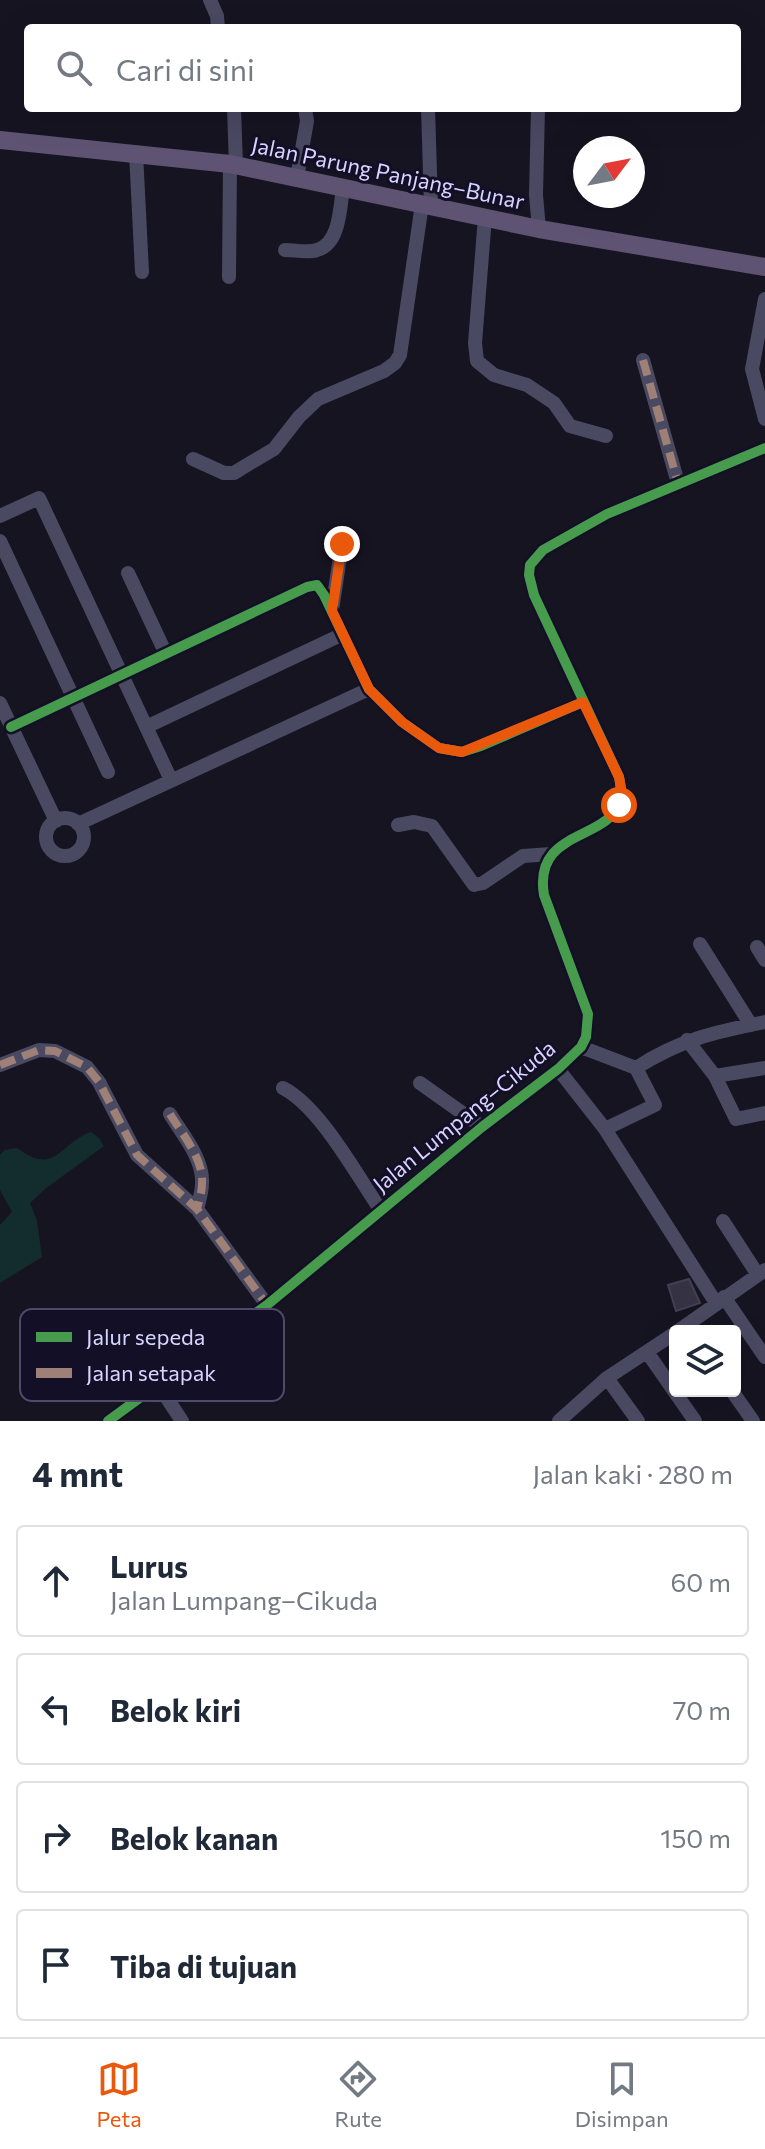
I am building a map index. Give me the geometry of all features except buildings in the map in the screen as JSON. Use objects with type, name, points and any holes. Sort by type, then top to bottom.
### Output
[{"type":"main road","name":"Jalan Parung Panjang–Bunar","points":[[0,140],[233,165],[539,229],[765,267]]},
{"type":"street","points":[[210,0],[218,24]]},
{"type":"street","points":[[229,277],[234,112]]},
{"type":"street","points":[[297,178],[307,121],[306,112]]},
{"type":"street","points":[[193,459],[224,473],[234,473],[274,449],[318,399],[384,371],[395,363],[400,355],[427,205],[428,112]]},
{"type":"street","points":[[538,112],[536,195],[539,229]]},
{"type":"street","points":[[136,153],[142,272]]},
{"type":"street","points":[[285,250],[315,251],[332,239],[343,188]]},
{"type":"street","points":[[485,217],[475,343],[477,361],[494,375],[527,385],[554,403],[570,426],[606,436]]},
{"type":"street","points":[[765,299],[752,369],[765,419]]},
{"type":"street","points":[[643,360],[678,483]]},
{"type":"street","points":[[398,825],[414,822],[432,826],[474,885],[483,883],[523,856],[551,854],[560,845],[597,827],[612,815],[619,805],[619,777],[534,595],[530,565],[543,550],[607,514],[765,448]]},
{"type":"street","points":[[0,516],[39,498],[171,780]]},
{"type":"street","points":[[0,541],[108,772]]},
{"type":"street","points":[[332,611],[342,544]]},
{"type":"street","points":[[128,573],[166,654]]},
{"type":"street","points":[[11,727],[317,585],[369,689],[402,722],[439,748],[462,752],[583,702]]},
{"type":"street","points":[[146,727],[343,634]]},
{"type":"street","points":[[78,824],[369,689]]},
{"type":"street","points":[[0,703],[56,821]]},
{"type":"street","points":[[68,819],[78,824],[84,835],[77,852],[65,856],[53,851],[47,841],[48,830],[56,821],[68,819]]},
{"type":"street","name":"Jalan Lumpang–Cikuda","points":[[261,1309],[380,1209],[558,1069],[581,1047],[589,1024],[588,1014],[542,883],[551,854]]},
{"type":"street","points":[[636,1068],[687,1040],[758,1024],[700,944]]},
{"type":"street","points":[[687,1040],[715,1076],[736,1119],[765,1113]]},
{"type":"street","points":[[581,1047],[636,1068],[655,1105],[605,1129]]},
{"type":"street","points":[[0,1065],[39,1050],[55,1051],[87,1067],[99,1082],[137,1155],[197,1209],[267,1305]]},
{"type":"street","points":[[715,1076],[765,1068]]},
{"type":"street","points":[[558,1069],[605,1129],[649,1199],[720,1300],[765,1357]]},
{"type":"street","points":[[420,1083],[482,1127]]},
{"type":"street","points":[[283,1088],[296,1094],[311,1109],[380,1209]]},
{"type":"street","points":[[170,1114],[196,1158],[201,1173],[197,1209]]},
{"type":"street","points":[[689,1325],[720,1300],[762,1273],[723,1221]]},
{"type":"street","points":[[752,1337],[765,1328]]},
{"type":"street","points":[[559,1421],[576,1415],[607,1378],[669,1339]]},
{"type":"street","points":[[647,1352],[695,1421]]},
{"type":"street","points":[[607,1378],[638,1421]]},
{"type":"street","points":[[736,1397],[753,1421]]},
{"type":"street","name":"Jalan Lumpang–Cikuda","points":[[108,1421],[134,1401]]},
{"type":"street","points":[[169,1401],[182,1421]]},
{"type":"green space","points":[[91,1132],[104,1146],[30,1203],[37,1221],[42,1257],[0,1283],[0,1225],[12,1212],[0,1190],[0,1155],[5,1150],[17,1148],[30,1156],[49,1159]]},
{"type":"marked path","points":[[643,360],[678,483]]},
{"type":"marked path","points":[[0,1065],[39,1050],[55,1051],[87,1067],[99,1082],[137,1155],[197,1209],[267,1305]]},
{"type":"marked path","points":[[170,1114],[200,1165],[202,1187],[197,1209]]},
{"type":"cycle path","points":[[262,1309],[482,1127],[558,1069],[581,1047],[586,1037],[588,1014],[544,895],[544,871],[552,854],[612,815],[620,799],[619,777],[534,595],[530,565],[543,550],[607,514],[765,448]]},
{"type":"cycle path","points":[[11,727],[317,585],[369,689],[402,722],[439,748],[462,752],[481,746],[583,702]]},
{"type":"cycle path","points":[[108,1421],[135,1401]]},
{"type":"route","points":[[342,544],[332,611],[369,689],[402,722],[439,748],[462,752],[583,702],[619,777],[619,805]]}]
